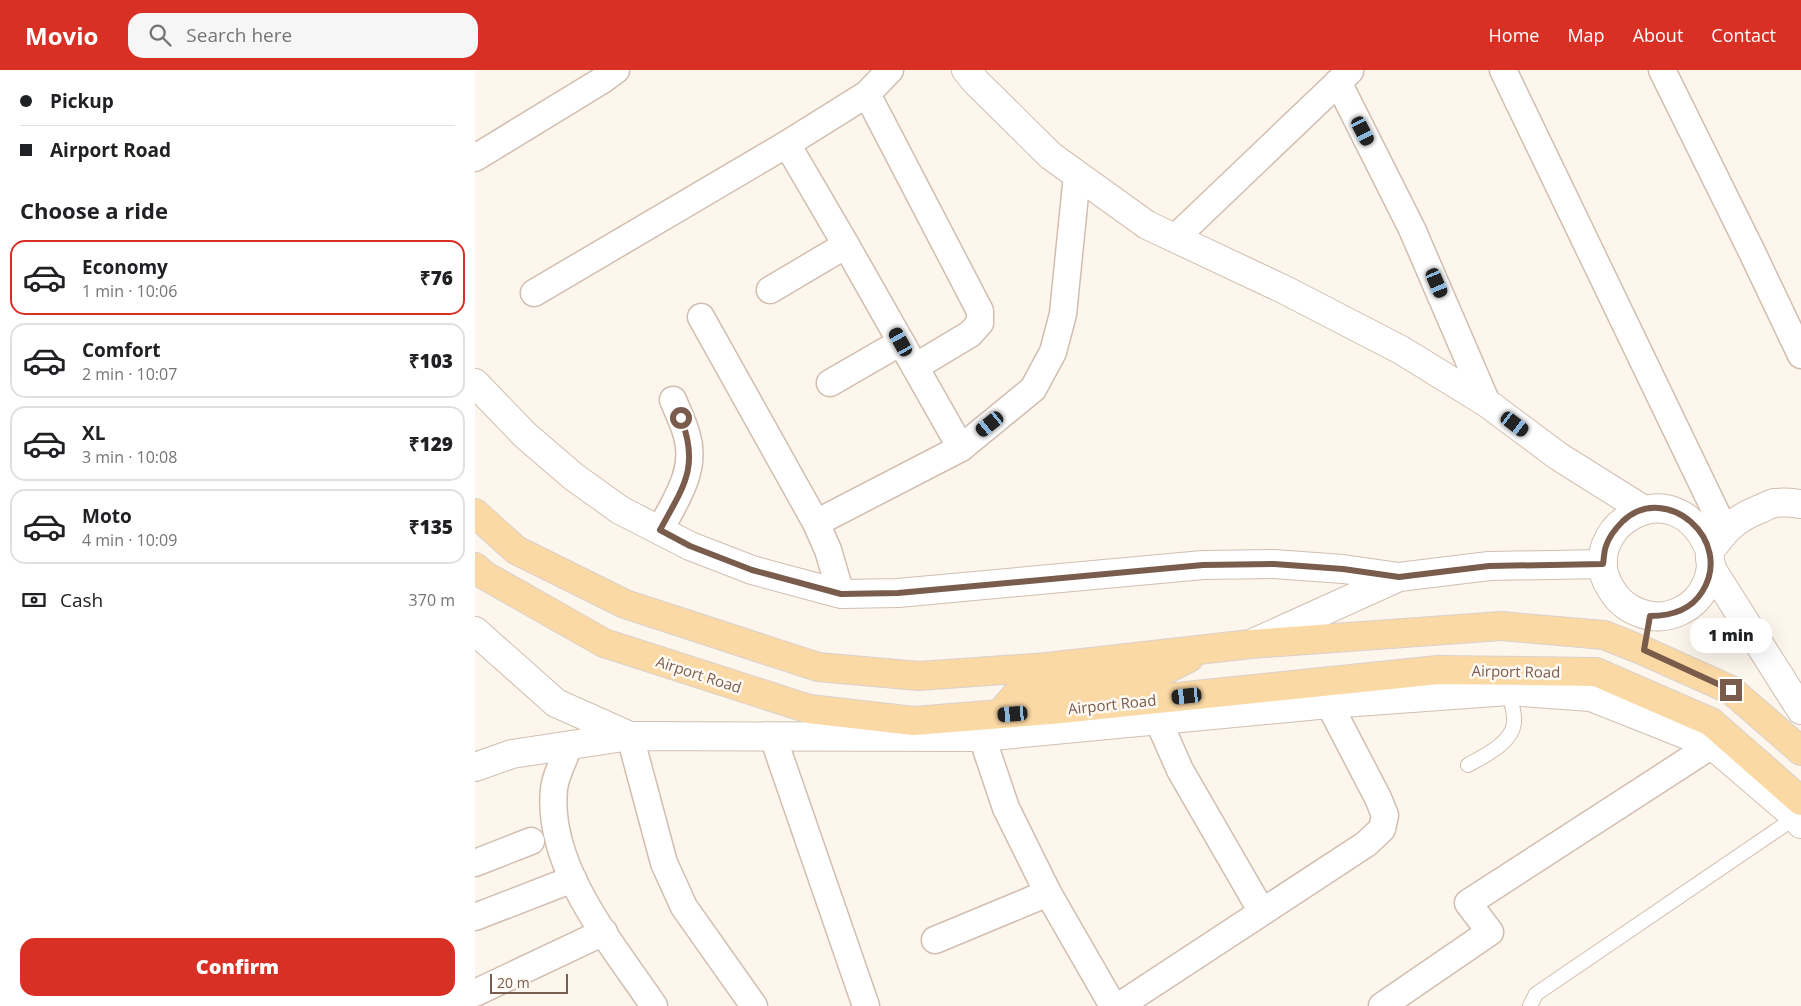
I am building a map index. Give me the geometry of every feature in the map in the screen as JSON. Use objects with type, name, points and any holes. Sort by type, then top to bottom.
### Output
[{"type":"main road","points":[[475,513],[515,550],[625,604],[818,667],[919,676],[1047,667],[1251,644],[1501,626],[1604,635],[1644,650],[1731,690],[1801,751]]},
{"type":"main road","name":"Airport Road","points":[[475,567],[484,575],[603,643],[809,709],[914,721],[1051,710],[1438,670],[1596,672],[1711,722],[1799,814]]},
{"type":"main road","points":[[1000,714],[1021,689],[1147,679],[1205,649]]},
{"type":"street","points":[[475,158],[616,70]]},
{"type":"street","points":[[534,293],[787,144],[867,94],[890,70]]},
{"type":"street","points":[[966,70],[1051,156],[1147,225],[1285,290],[1401,350],[1487,403],[1558,456],[1644,510]]},
{"type":"street","points":[[1503,70],[1715,550],[1801,710]]},
{"type":"street","points":[[1662,70],[1801,355]]},
{"type":"street","points":[[1175,238],[1344,76],[1487,403]]},
{"type":"street","points":[[867,94],[980,311],[980,323],[970,334],[915,367]]},
{"type":"street","points":[[787,144],[961,448]]},
{"type":"street","points":[[816,524],[961,448],[1033,389],[1053,352],[1063,314],[1077,175]]},
{"type":"street","points":[[770,290],[846,245]]},
{"type":"street","points":[[701,317],[816,524],[828,550],[841,594]]},
{"type":"street","points":[[831,383],[901,342]]},
{"type":"street","points":[[475,383],[525,435],[574,477],[620,510],[690,546],[752,570],[841,594],[898,593],[1203,565],[1274,564],[1343,569],[1399,577],[1489,566],[1603,564]]},
{"type":"street","points":[[660,530],[685,483],[689,460],[688,437],[673,400]]},
{"type":"street","points":[[1715,550],[1698,528],[1678,512],[1661,508],[1644,510],[1628,516],[1614,529],[1606,546],[1603,564],[1607,583],[1617,599],[1632,610],[1650,616],[1667,616],[1683,610],[1697,600],[1706,585],[1715,550],[1742,516],[1773,504],[1801,504]]},
{"type":"street","points":[[1251,644],[1399,577]]},
{"type":"street","points":[[1644,650],[1650,616]]},
{"type":"street","points":[[475,630],[490,646],[556,703],[630,736]]},
{"type":"street","points":[[475,767],[512,754],[630,736],[982,737],[1329,704],[1508,691],[1591,697],[1713,745],[1799,814]]},
{"type":"street","points":[[1119,1006],[1366,844],[1381,829],[1385,816],[1378,798],[1329,704]]},
{"type":"street","points":[[1158,720],[1180,770],[1262,912]]},
{"type":"street","points":[[630,736],[663,864],[684,907],[754,1006]]},
{"type":"street","points":[[773,737],[866,1006]]},
{"type":"street","points":[[982,737],[1006,808],[1048,893],[1113,1006]]},
{"type":"street","points":[[1382,1006],[1490,932],[1468,903],[1713,745]]},
{"type":"street","points":[[569,746],[554,787],[555,825],[563,856],[589,911],[652,1005]]},
{"type":"street","points":[[475,863],[531,842]]},
{"type":"street","points":[[475,917],[573,879]]},
{"type":"street","points":[[935,940],[1048,893]]},
{"type":"street","points":[[475,992],[603,932]]},
{"type":"lane","points":[[1468,765],[1497,747],[1511,731],[1514,724],[1508,691]]},
{"type":"lane","points":[[1530,1006],[1537,994],[1799,814]]},
{"type":"route","points":[[681,418],[688,437],[689,448],[685,483],[660,530],[690,546],[752,570],[841,594],[898,593],[1203,565],[1274,564],[1343,569],[1399,577],[1489,566],[1603,564],[1606,546],[1614,529],[1628,516],[1644,510],[1661,508],[1678,512],[1692,522],[1704,535],[1710,551],[1711,568],[1706,585],[1697,600],[1683,610],[1667,616],[1650,616],[1644,650],[1731,690]]}]
